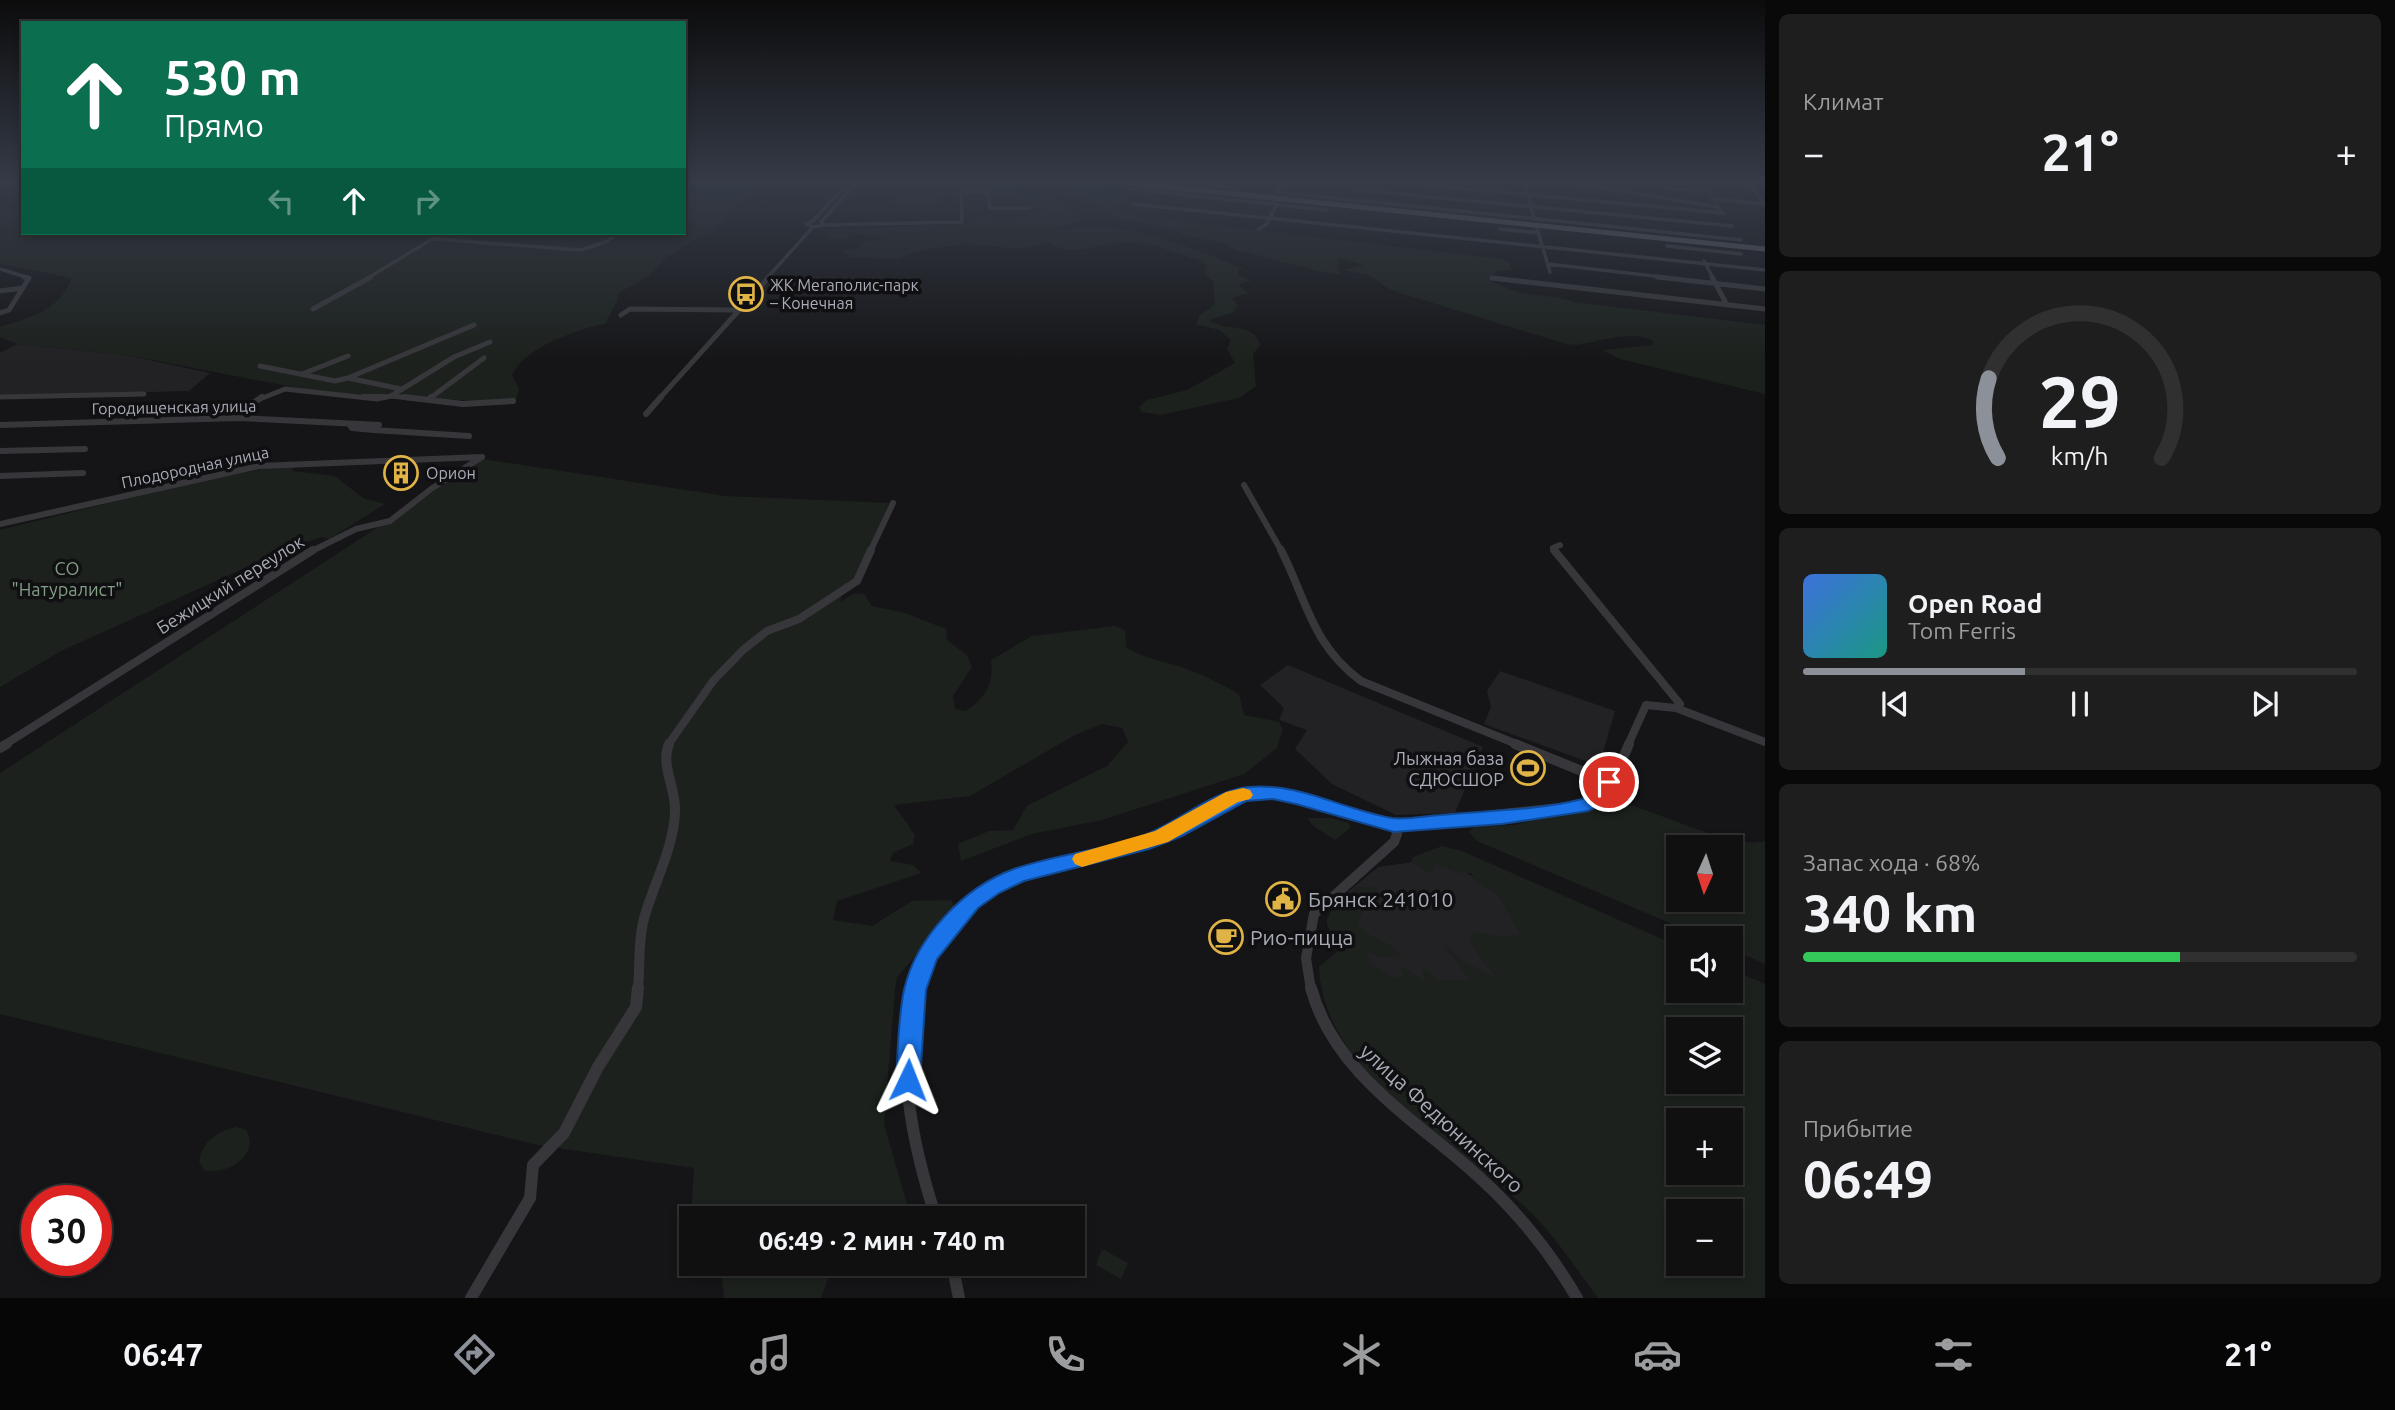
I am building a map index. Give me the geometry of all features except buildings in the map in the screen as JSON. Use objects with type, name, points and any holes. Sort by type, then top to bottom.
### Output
[{"type":"main road","points":[[1703,243],[1765,249]]},
{"type":"street","points":[[313,309],[427,243]]},
{"type":"street","points":[[481,243],[580,250],[605,243]]},
{"type":"street","points":[[646,414],[796,243]]},
{"type":"street","points":[[1489,243],[1765,270]]},
{"type":"street","points":[[1543,243],[1550,272]]},
{"type":"street","points":[[1697,243],[1727,305]]},
{"type":"street","points":[[1667,246],[1741,254]]},
{"type":"street","points":[[1548,264],[1765,289]]},
{"type":"street","points":[[0,269],[28,276],[9,310],[0,313]]},
{"type":"street","points":[[1492,278],[1765,309]]},
{"type":"street","points":[[0,291],[23,288]]},
{"type":"street","points":[[621,315],[630,309],[736,310]]},
{"type":"street","points":[[260,366],[335,381],[474,326]]},
{"type":"street","points":[[391,396],[454,357],[490,342]]},
{"type":"street","points":[[302,374],[348,356]]},
{"type":"street","points":[[428,400],[484,358]]},
{"type":"street","points":[[348,378],[401,389]]},
{"type":"street","points":[[232,418],[269,393],[288,389],[377,399],[391,396],[463,404],[513,401]]},
{"type":"street","points":[[0,397],[144,394]]},
{"type":"street","name":"Городищенская улица","points":[[0,425],[232,418],[377,428]]},
{"type":"street","points":[[377,428],[435,429]]},
{"type":"street","points":[[377,428],[469,436]]},
{"type":"street","points":[[0,451],[85,449]]},
{"type":"street","name":"Плодородная улица","points":[[0,524],[259,466],[293,462],[482,457]]},
{"type":"street","name":"Бежицкий переулок","points":[[0,748],[329,540],[356,529],[390,521],[431,489],[482,457]]},
{"type":"street","points":[[0,476],[83,474]]},
{"type":"street","points":[[1244,485],[1289,565],[1315,634],[1326,652],[1343,670],[1361,681],[1609,782]]},
{"type":"street","points":[[471,1298],[530,1198],[533,1165],[546,1155],[564,1133],[587,1093],[598,1067],[636,1007],[644,917],[664,863],[675,814],[674,788],[664,758],[668,745],[713,681],[743,650],[767,631],[799,619],[857,581],[893,503]]},
{"type":"street","points":[[1560,545],[1553,548],[1556,556],[1677,698],[1679,704],[1676,708]]},
{"type":"street","points":[[933,1206],[910,1121],[908,1089],[915,990],[928,954],[971,902],[992,887],[1019,875],[1161,837],[1233,797],[1246,794],[1273,793],[1296,797],[1394,825],[1502,817],[1588,804],[1596,800],[1609,782],[1646,705],[1676,708],[1765,742]]},
{"type":"street","name":"улица Федюнинского","points":[[1394,825],[1397,834],[1394,842],[1325,901],[1314,914],[1308,930],[1305,965],[1317,1011],[1332,1038],[1360,1074],[1489,1184],[1516,1211],[1557,1263],[1577,1298]]},
{"type":"street","points":[[954,1276],[959,1298]]},
{"type":"shaded area","points":[[17,344],[126,355],[210,373],[189,391],[0,396],[0,353]]},
{"type":"shaded area","points":[[1288,665],[1483,747],[1455,813],[1396,815],[1332,784],[1295,749],[1307,730],[1279,720],[1284,708],[1260,685]]},
{"type":"shaded area","points":[[1500,671],[1615,711],[1599,766],[1484,724],[1491,707],[1487,691]]},
{"type":"shaded area","points":[[1442,858],[1527,909],[1508,978],[1416,987],[1397,981],[1360,960],[1330,907],[1378,867]]},
{"type":"green space","points":[[0,243],[691,243],[667,257],[649,276],[617,294],[618,299],[606,323],[553,341],[528,356],[512,375],[519,389],[515,403],[319,392],[126,355],[17,344],[0,337],[0,327],[33,316],[52,305],[60,298],[72,278],[0,264]]},
{"type":"green space","points":[[863,243],[1046,243],[1020,249],[967,244],[927,249],[897,259],[849,257],[841,250],[859,248]]},
{"type":"green space","points":[[1049,243],[1117,243],[1077,250],[1057,247]]},
{"type":"green space","points":[[1135,243],[1176,243],[1252,273],[1238,269],[1238,274],[1251,281],[1238,284],[1248,293],[1232,298],[1238,306],[1232,313],[1209,320],[1215,324],[1251,332],[1256,337],[1260,345],[1253,354],[1256,386],[1239,398],[1160,415],[1142,412],[1139,407],[1147,400],[1187,390],[1235,363],[1227,349],[1231,340],[1219,330],[1196,324],[1199,316],[1215,304],[1213,281],[1204,274],[1206,265],[1199,260]]},
{"type":"green space","points":[[1221,243],[1363,243],[1502,259],[1509,263],[1513,271],[1499,270],[1492,276],[1491,282],[1520,292],[1574,302],[1765,325],[1765,394],[1620,359],[1603,350],[1652,345],[1653,341],[1645,338],[1626,336],[1576,345],[1566,344],[1391,290],[1368,275],[1343,270],[1364,265],[1337,258],[1340,274],[1322,272],[1235,250]]},
{"type":"green space","points":[[483,459],[725,496],[889,503],[855,581],[843,588],[840,602],[855,593],[864,594],[872,606],[905,613],[946,629],[947,640],[967,655],[972,667],[953,696],[955,709],[966,711],[979,701],[990,683],[991,660],[1032,636],[1115,626],[1125,630],[1126,647],[1226,687],[1239,694],[1244,715],[1279,722],[1283,729],[1277,748],[1244,774],[1102,820],[1032,834],[961,861],[958,844],[989,831],[1013,830],[1027,806],[1107,766],[1128,742],[1122,728],[1102,724],[1075,735],[970,796],[894,805],[915,835],[913,844],[893,853],[890,861],[913,865],[921,873],[837,901],[833,920],[872,926],[912,901],[951,900],[956,910],[897,977],[884,1124],[908,1206],[692,1206],[694,1168],[538,1145],[0,1014],[0,773]]},
{"type":"green space","name":"СО \"Натуралист\"","points":[[283,465],[294,466],[292,471],[335,476],[363,498],[385,504],[329,539],[322,537],[294,546],[61,651],[0,687],[0,530],[182,485]]},
{"type":"green space","points":[[1630,805],[1715,835],[1666,835],[1666,912],[1743,912],[1743,841],[1765,841],[1765,964],[1743,954],[1743,926],[1677,926],[1477,841],[1469,832],[1474,827],[1515,825],[1571,810],[1610,810]]},
{"type":"green space","points":[[1308,818],[1331,818],[1348,823],[1351,827],[1335,840],[1312,825]]},
{"type":"green space","points":[[1442,846],[1462,851],[1666,941],[1666,1003],[1743,1003],[1743,974],[1765,984],[1765,1298],[1598,1298],[1535,1216],[1429,1130],[1367,1073],[1343,1041],[1326,1006],[1319,967],[1346,944],[1333,934],[1327,920],[1342,899],[1357,887],[1375,887],[1376,892],[1355,896],[1352,900],[1363,910],[1357,923],[1361,929],[1391,946],[1400,956],[1379,957],[1370,952],[1367,954],[1370,964],[1393,977],[1404,977],[1400,969],[1403,967],[1426,983],[1422,971],[1427,970],[1438,980],[1470,980],[1440,940],[1462,961],[1499,979],[1483,962],[1469,938],[1476,932],[1501,937],[1520,934],[1497,894],[1476,882],[1471,873],[1459,873],[1436,864],[1429,873],[1411,862],[1413,857]]},
{"type":"green space","points":[[236,1127],[246,1130],[249,1139],[249,1148],[245,1155],[231,1167],[204,1170],[199,1161],[207,1143],[222,1132]]},
{"type":"green space","points":[[1102,1249],[1128,1263],[1121,1279],[1096,1265]]},
{"type":"green space","points":[[722,1276],[829,1276],[821,1298],[724,1298]]},
{"type":"slow traffic","points":[[1082,859],[1161,837],[1233,797],[1243,795]]},
{"type":"place","name":"ЖК Мегаполис-парк – Конечная","points":[[746,294]]},
{"type":"place","name":"Орион","points":[[401,473]]},
{"type":"place","name":"Лыжная база СДЮСШОР","points":[[1528,768]]},
{"type":"place","name":"Брянск 241010","points":[[1283,899]]},
{"type":"place","name":"Рио-пицца","points":[[1226,937]]},
{"type":"route","points":[[908,1080],[908,1051],[915,990],[928,954],[971,902],[992,887],[1019,875],[1142,844],[1175,831],[1233,797],[1246,794],[1273,793],[1296,797],[1394,825],[1502,817],[1588,804],[1596,800],[1609,782]]}]
